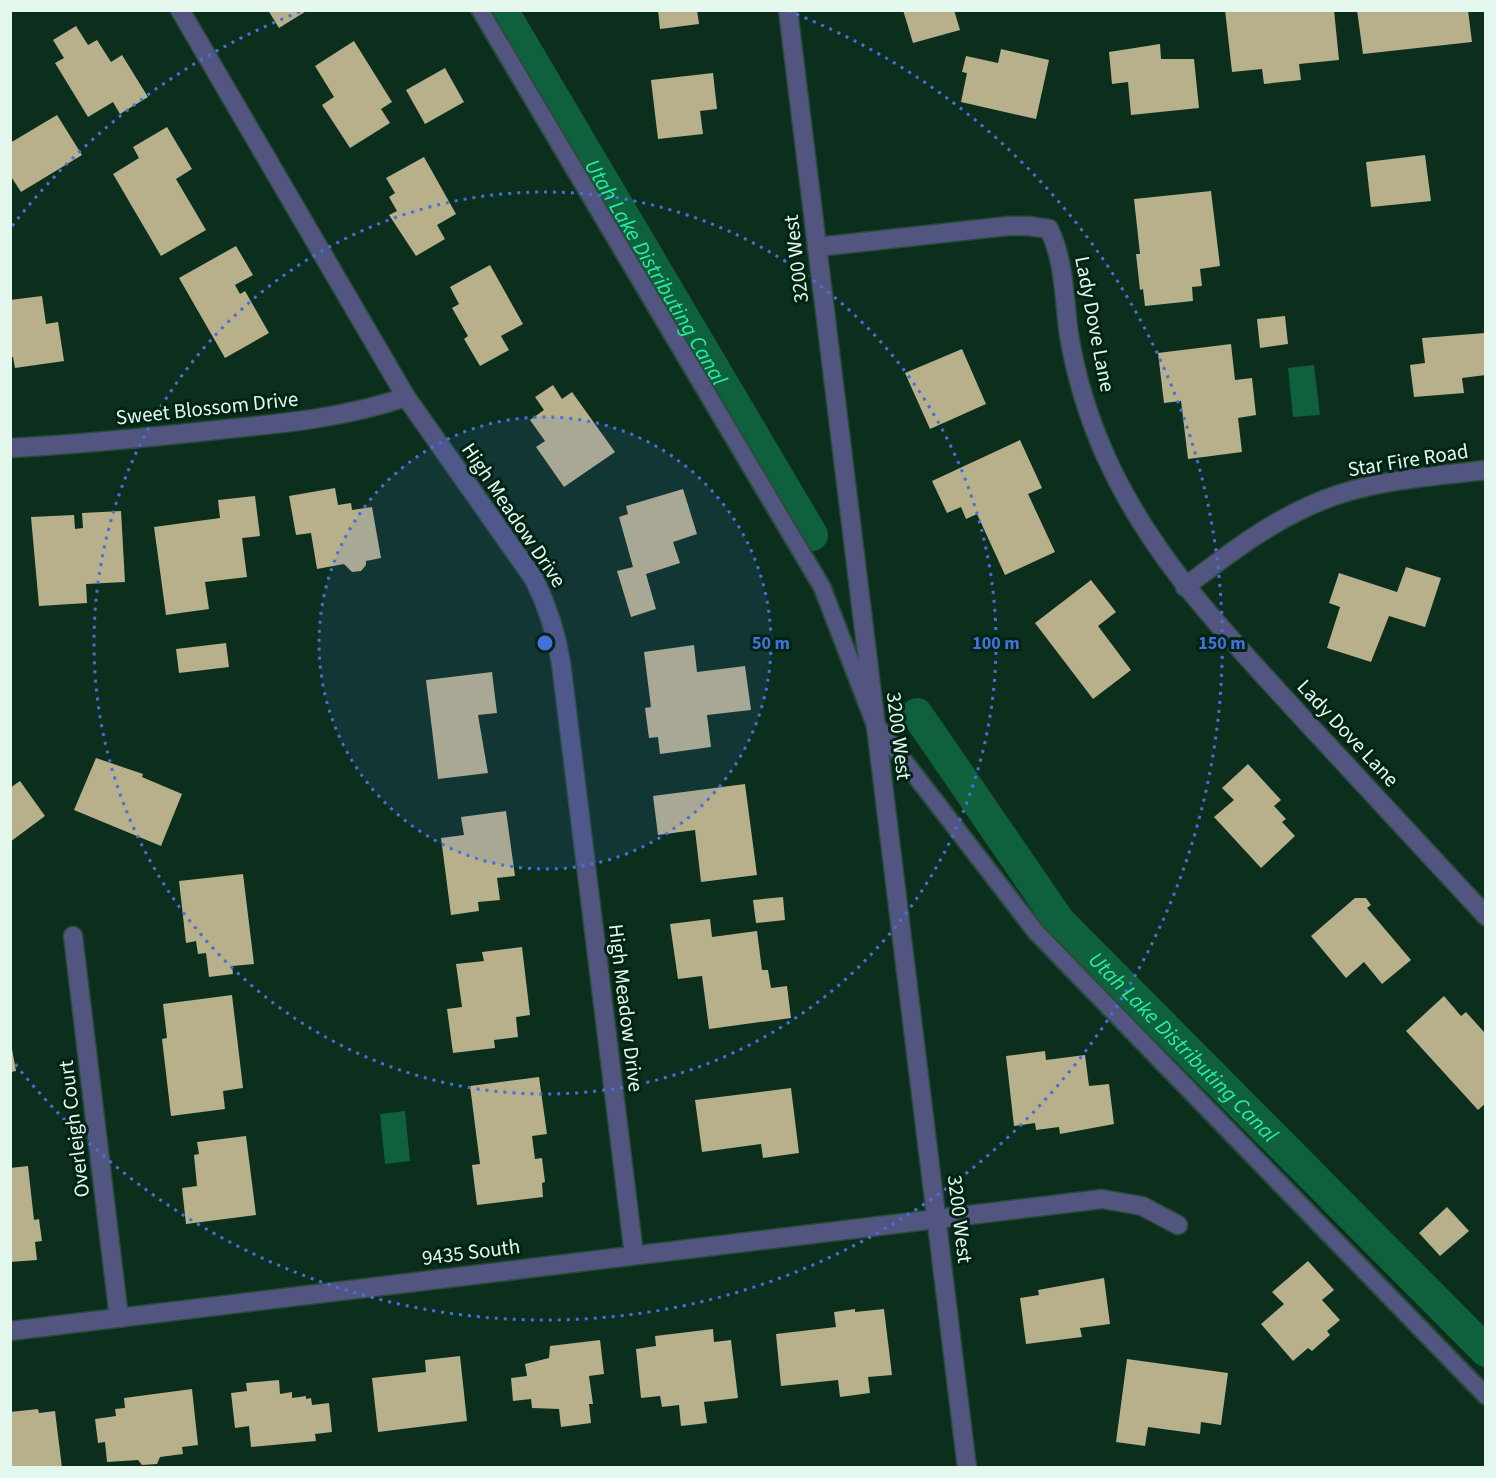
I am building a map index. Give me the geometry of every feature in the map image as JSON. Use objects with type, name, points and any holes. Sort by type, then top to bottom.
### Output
[{"type":"street","name":"High Meadow Drive","points":[[180,10],[406,397],[534,579],[547,605],[556,634],[634,1255]]},
{"type":"street","name":"3200 West","points":[[788,10],[967,1467]]},
{"type":"street","name":"Lady Dove Lane","points":[[817,247],[1008,226],[1049,229],[1060,258],[1070,337],[1084,398],[1105,455],[1132,510],[1185,587],[1485,916]]},
{"type":"street","name":"Sweet Blossom Drive","points":[[10,448],[133,440],[326,418],[372,409],[406,397]]},
{"type":"street","name":"Star Fire Road","points":[[1185,587],[1270,526],[1337,495],[1408,479],[1485,470]]},
{"type":"street","name":"Overleigh Court","points":[[73,936],[119,1317]]},
{"type":"street","name":"9435 South","points":[[10,1331],[1102,1199],[1142,1206],[1178,1225]]},
{"type":"lane","points":[[480,10],[822,587],[874,722],[1036,932],[1485,1396]]},
{"type":"shaded area","points":[[1314,365],[1320,415],[1293,417],[1288,368]]},
{"type":"shaded area","points":[[405,1111],[410,1161],[385,1164],[380,1114]]},
{"type":"building","points":[[268,10],[308,10],[279,28]]},
{"type":"building","points":[[658,10],[697,10],[699,24],[660,29]]},
{"type":"building","points":[[903,10],[954,10],[960,30],[913,43]]},
{"type":"building","points":[[1225,10],[1334,10],[1339,60],[1299,64],[1301,80],[1264,84],[1262,69],[1232,72]]},
{"type":"building","points":[[1357,10],[1468,10],[1472,42],[1363,54]]},
{"type":"building","points":[[76,26],[88,45],[97,40],[111,62],[122,55],[148,97],[120,114],[113,102],[88,117],[55,63],[64,58],[53,40]]},
{"type":"building","points":[[354,41],[392,102],[381,109],[390,123],[350,148],[322,105],[334,97],[315,66]]},
{"type":"building","points":[[1160,44],[1161,59],[1194,59],[1199,108],[1131,115],[1128,82],[1112,84],[1109,52]]},
{"type":"building","points":[[1001,49],[1049,60],[1036,119],[961,102],[967,73],[962,72],[966,56],[998,63]]},
{"type":"building","points":[[445,68],[464,102],[425,124],[406,90]]},
{"type":"building","points":[[713,73],[717,109],[700,111],[703,134],[658,139],[651,80]]},
{"type":"building","points":[[57,115],[82,155],[21,192],[10,175],[10,143]]},
{"type":"building","points":[[167,127],[192,169],[176,179],[206,230],[161,256],[113,174],[139,158],[133,147]]},
{"type":"building","points":[[1425,155],[1431,201],[1371,207],[1366,162]]},
{"type":"building","points":[[424,157],[456,214],[437,225],[445,239],[416,256],[389,215],[397,211],[389,197],[395,193],[386,178]]},
{"type":"building","points":[[1211,191],[1220,266],[1200,269],[1202,286],[1192,287],[1193,301],[1145,306],[1143,289],[1140,290],[1136,254],[1140,254],[1134,199]]},
{"type":"building","points":[[236,246],[253,275],[235,285],[240,294],[245,291],[269,333],[225,358],[179,278]]},
{"type":"building","points":[[490,265],[523,324],[501,336],[509,350],[480,366],[464,339],[468,336],[452,308],[459,304],[450,287]]},
{"type":"building","points":[[42,296],[46,324],[58,322],[64,361],[15,368],[13,357],[10,358],[10,300]]},
{"type":"building","points":[[1285,316],[1288,344],[1260,348],[1257,319]]},
{"type":"building","points":[[1485,333],[1486,375],[1462,378],[1464,393],[1414,397],[1410,365],[1425,363],[1422,338]]},
{"type":"building","points":[[1231,344],[1235,380],[1252,378],[1256,415],[1238,418],[1242,452],[1188,459],[1181,401],[1164,403],[1158,353]]},
{"type":"building","points":[[962,349],[986,404],[930,429],[905,373]]},
{"type":"building","points":[[553,385],[562,399],[572,392],[615,452],[564,487],[536,447],[545,441],[530,420],[544,410],[535,397]]},
{"type":"building","points":[[1020,440],[1042,488],[1028,494],[1055,552],[1005,575],[977,514],[966,519],[961,507],[947,513],[932,481]]},
{"type":"building","points":[[335,488],[338,505],[351,503],[352,510],[372,507],[381,558],[366,561],[361,571],[352,572],[344,564],[317,569],[311,533],[296,535],[289,496]]},
{"type":"building","points":[[683,489],[697,534],[673,542],[680,563],[646,574],[656,609],[631,617],[617,571],[633,567],[619,517],[628,514],[626,506]]},
{"type":"building","points":[[255,496],[260,536],[242,538],[247,577],[205,582],[209,609],[166,615],[154,527],[220,518],[218,500]]},
{"type":"building","points":[[121,511],[125,582],[86,584],[87,603],[39,606],[31,517],[74,515],[75,529],[83,528],[82,513]]},
{"type":"building","points":[[1406,567],[1441,578],[1425,627],[1389,616],[1371,662],[1327,648],[1340,607],[1329,603],[1339,573],[1397,592]]},
{"type":"building","points":[[1091,580],[1116,612],[1098,626],[1131,670],[1093,699],[1035,623]]},
{"type":"building","points":[[226,643],[229,667],[179,673],[176,649]]},
{"type":"building","points":[[694,645],[697,672],[745,666],[751,710],[707,715],[711,747],[660,754],[658,737],[649,738],[645,708],[651,707],[644,652]]},
{"type":"building","points":[[492,672],[497,713],[478,715],[488,773],[438,779],[426,680]]},
{"type":"building","points":[[96,758],[143,774],[142,777],[182,794],[161,846],[74,810]]},
{"type":"building","points":[[1248,764],[1281,800],[1274,806],[1286,819],[1282,822],[1295,836],[1261,868],[1214,817],[1234,800],[1222,788]]},
{"type":"building","points":[[20,781],[45,816],[10,842],[10,788]]},
{"type":"building","points":[[745,784],[757,875],[701,882],[695,830],[658,835],[653,796]]},
{"type":"building","points":[[506,811],[515,876],[497,878],[500,900],[478,902],[479,911],[451,915],[441,838],[464,835],[461,817]]},
{"type":"building","points":[[243,874],[254,964],[232,966],[233,974],[209,977],[206,953],[198,954],[196,941],[186,943],[179,881]]},
{"type":"building","points":[[783,897],[785,920],[756,923],[753,900]]},
{"type":"building","points":[[1355,898],[1366,898],[1371,905],[1367,908],[1411,960],[1382,984],[1364,962],[1346,978],[1311,936]]},
{"type":"building","points":[[710,919],[712,937],[757,931],[762,970],[768,970],[771,988],[787,986],[791,1018],[709,1029],[702,976],[678,979],[670,924]]},
{"type":"building","points":[[522,947],[530,1015],[516,1017],[518,1037],[494,1040],[495,1048],[453,1053],[447,1009],[462,1007],[456,964],[484,961],[482,952]]},
{"type":"building","points":[[232,995],[243,1088],[223,1091],[225,1109],[171,1116],[162,1039],[167,1038],[163,1004]]},
{"type":"building","points":[[1444,996],[1461,1016],[1466,1012],[1484,1032],[1486,1031],[1486,1103],[1478,1110],[1406,1031]]},
{"type":"building","points":[[10,1038],[16,1071],[10,1072]]},
{"type":"building","points":[[1045,1051],[1046,1060],[1085,1055],[1089,1086],[1109,1084],[1114,1124],[1060,1134],[1059,1127],[1036,1130],[1035,1123],[1014,1126],[1006,1056]]},
{"type":"building","points":[[539,1077],[547,1134],[532,1136],[535,1159],[542,1158],[545,1182],[542,1183],[543,1197],[477,1205],[472,1165],[480,1164],[470,1086]]},
{"type":"building","points":[[791,1088],[799,1153],[763,1158],[761,1144],[702,1152],[695,1100]]},
{"type":"building","points":[[246,1136],[256,1215],[186,1224],[182,1188],[197,1186],[194,1155],[199,1154],[197,1142]]},
{"type":"building","points":[[28,1166],[34,1220],[39,1219],[42,1241],[35,1242],[37,1260],[10,1262],[10,1168]]},
{"type":"building","points":[[1447,1207],[1469,1231],[1440,1256],[1419,1233]]},
{"type":"building","points":[[1308,1261],[1334,1290],[1322,1300],[1340,1320],[1327,1331],[1330,1335],[1312,1351],[1308,1348],[1293,1361],[1261,1324],[1284,1304],[1272,1292]]},
{"type":"building","points":[[1104,1278],[1110,1324],[1080,1328],[1082,1337],[1026,1344],[1020,1298],[1039,1295],[1038,1290]]},
{"type":"building","points":[[855,1309],[855,1312],[884,1309],[892,1375],[868,1377],[870,1393],[840,1397],[838,1380],[781,1386],[776,1334],[836,1327],[834,1312]]},
{"type":"building","points":[[713,1329],[714,1342],[731,1340],[738,1398],[704,1402],[707,1423],[681,1426],[679,1405],[662,1407],[660,1396],[641,1398],[636,1349],[656,1346],[655,1336]]},
{"type":"building","points":[[600,1340],[604,1374],[589,1376],[593,1404],[589,1404],[591,1423],[561,1427],[559,1409],[532,1408],[531,1399],[513,1401],[511,1378],[527,1376],[525,1364],[549,1358],[550,1346]]},
{"type":"building","points":[[460,1356],[467,1421],[378,1432],[372,1378],[426,1372],[425,1360]]},
{"type":"building","points":[[1127,1359],[1228,1373],[1221,1425],[1201,1422],[1200,1434],[1148,1427],[1145,1446],[1116,1442]]},
{"type":"building","points":[[279,1380],[280,1394],[292,1392],[292,1398],[306,1396],[306,1399],[311,1398],[312,1405],[329,1403],[332,1432],[315,1434],[316,1441],[251,1447],[249,1426],[235,1428],[231,1393],[247,1391],[246,1383]]},
{"type":"building","points":[[192,1389],[198,1445],[182,1447],[183,1454],[160,1457],[157,1464],[142,1465],[138,1460],[107,1462],[105,1442],[98,1443],[95,1419],[116,1416],[115,1409],[125,1408],[124,1398]]},
{"type":"building","points":[[38,1409],[39,1413],[55,1411],[62,1468],[10,1468],[10,1412]]},
{"type":"waterway","name":"Utah Lake Distributing Canal","points":[[502,10],[812,535]]},
{"type":"waterway","name":"Utah Lake Distributing Canal","points":[[917,714],[1059,921],[1486,1351]]}]
